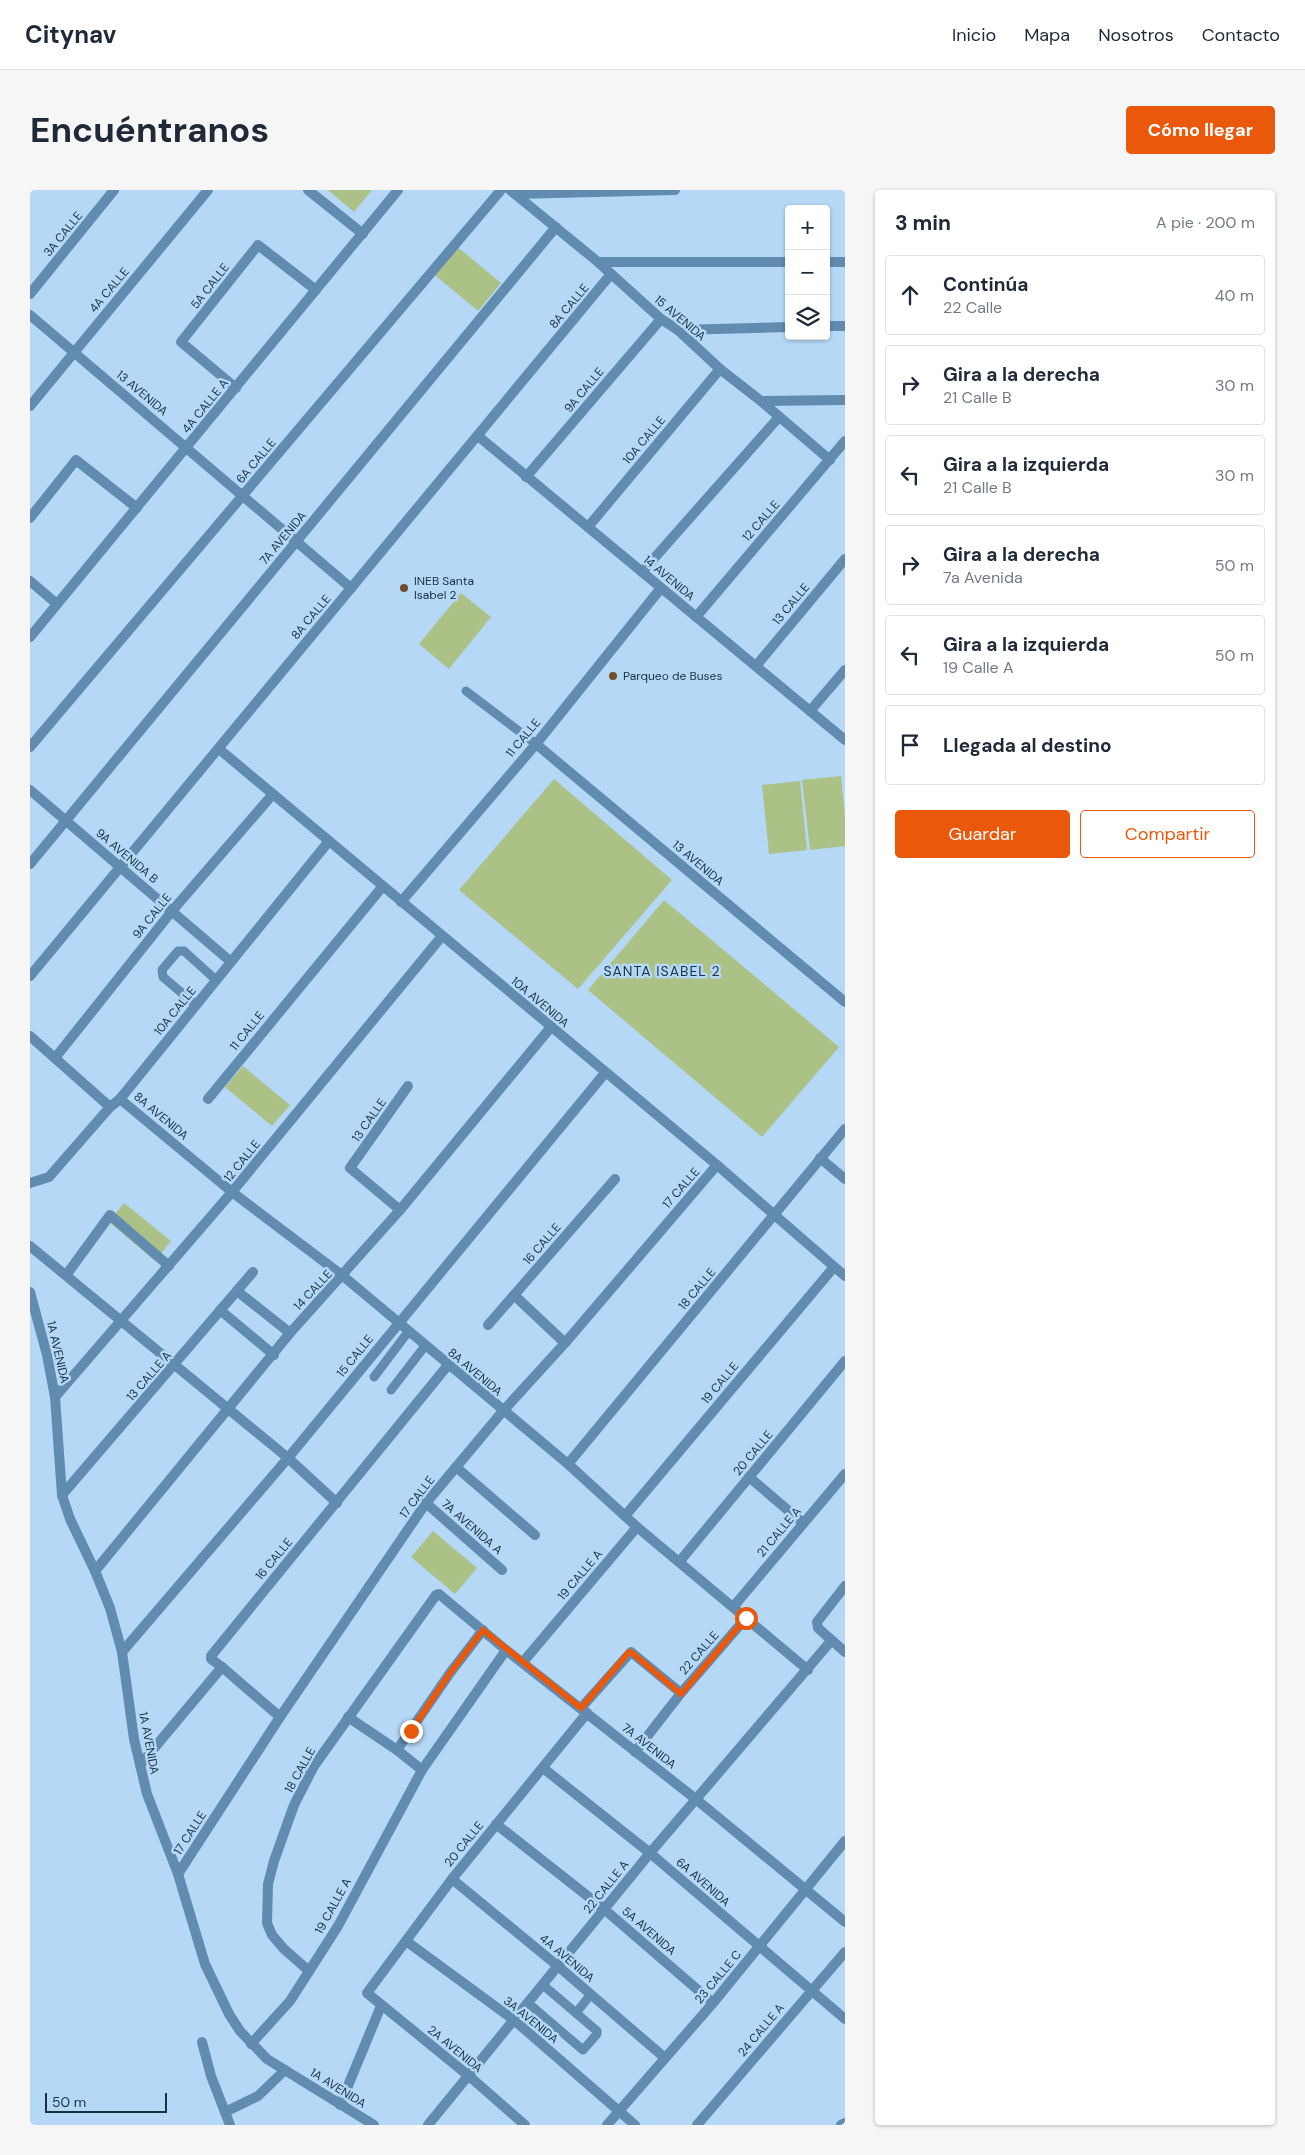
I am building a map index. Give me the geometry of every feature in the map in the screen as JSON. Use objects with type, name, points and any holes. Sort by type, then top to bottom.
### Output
[{"type":"street","name":"3A CALLE","points":[[30,294],[114,190]]},
{"type":"street","name":"4A CALLE","points":[[30,406],[208,190]]},
{"type":"street","points":[[308,190],[362,234]]},
{"type":"street","name":"4A CALLE A","points":[[30,637],[398,190]]},
{"type":"street","name":"6A CALLE","points":[[30,747],[501,190]]},
{"type":"street","points":[[513,191],[675,190]]},
{"type":"street","name":"15 AVENIDA","points":[[513,191],[598,262],[660,319],[678,330],[720,369],[830,460]]},
{"type":"street","name":"7A AVENIDA","points":[[30,864],[556,228]]},
{"type":"street","name":"5A CALLE","points":[[236,388],[181,342],[258,244],[316,290]]},
{"type":"street","points":[[598,262],[785,262]]},
{"type":"street","points":[[830,262],[845,262]]},
{"type":"street","name":"8A CALLE","points":[[30,976],[611,274]]},
{"type":"street","name":"13 AVENIDA","points":[[30,315],[351,588]]},
{"type":"street","name":"9A CALLE","points":[[526,477],[660,319]]},
{"type":"street","points":[[830,326],[845,326]]},
{"type":"street","points":[[678,330],[785,327]]},
{"type":"street","name":"10A CALLE","points":[[588,527],[720,369]]},
{"type":"street","points":[[761,401],[845,400]]},
{"type":"street","points":[[642,572],[779,417]]},
{"type":"street","name":"14 AVENIDA","points":[[478,436],[845,740]]},
{"type":"street","name":"12 CALLE","points":[[696,616],[845,441]]},
{"type":"street","points":[[30,518],[76,460],[137,508]]},
{"type":"street","name":"13 CALLE","points":[[756,666],[845,559]]},
{"type":"street","points":[[30,581],[57,604]]},
{"type":"street","name":"11 CALLE","points":[[401,902],[536,744],[661,588]]},
{"type":"street","points":[[810,711],[845,670]]},
{"type":"street","name":"13 AVENIDA","points":[[536,744],[845,1002]]},
{"type":"street","name":"10A AVENIDA","points":[[219,749],[717,1165],[845,1276]]},
{"type":"street","name":"9A AVENIDA B","points":[[30,790],[230,961]]},
{"type":"street","name":"9A CALLE","points":[[56,1058],[172,911],[273,794]]},
{"type":"street","name":"10A CALLE","points":[[30,1183],[49,1178],[110,1107],[120,1099],[328,841]]},
{"type":"street","name":"11 CALLE","points":[[208,1099],[382,886]]},
{"type":"street","name":"12 CALLE","points":[[55,1397],[232,1192],[442,936]]},
{"type":"street","name":"14 CALLE","points":[[95,1571],[290,1334],[400,1210],[551,1027]]},
{"type":"street","points":[[30,1036],[110,1107]]},
{"type":"street","name":"15 CALLE","points":[[122,1652],[288,1458],[605,1073]]},
{"type":"street","name":"13 CALLE","points":[[400,1210],[350,1168],[408,1086]]},
{"type":"street","name":"8A AVENIDA","points":[[120,1099],[232,1192],[343,1276],[448,1366],[568,1464],[637,1527],[734,1606],[808,1670]]},
{"type":"street","name":"18 CALLE","points":[[568,1464],[845,1129]]},
{"type":"street","points":[[820,1158],[845,1179]]},
{"type":"street","name":"17 CALLE","points":[[178,1874],[280,1717],[426,1503],[503,1411],[717,1165]]},
{"type":"street","name":"16 CALLE","points":[[488,1325],[615,1179]]},
{"type":"street","points":[[67,1274],[110,1216],[169,1266]]},
{"type":"street","points":[[30,1246],[123,1320],[288,1458],[337,1503]]},
{"type":"street","name":"19 CALLE","points":[[625,1516],[834,1266]]},
{"type":"street","name":"13 CALLE A","points":[[62,1495],[253,1272]]},
{"type":"street","points":[[236,1291],[290,1334]]},
{"type":"street","name":"1A AVENIDA","points":[[30,1292],[47,1355],[55,1397],[62,1495],[70,1519],[110,1608],[122,1652],[134,1739],[147,1794],[178,1874],[205,1964],[229,2014],[251,2044],[267,2059],[374,2125]]},
{"type":"street","points":[[514,1295],[564,1343]]},
{"type":"street","points":[[220,1310],[274,1355]]},
{"type":"street","name":"20 CALLE","points":[[680,1561],[845,1361]]},
{"type":"street","name":"16 CALLE","points":[[222,1667],[211,1659],[211,1656],[448,1366]]},
{"type":"street","points":[[456,1467],[535,1535]]},
{"type":"street","name":"21 CALLE A","points":[[734,1606],[845,1474]]},
{"type":"street","points":[[749,1477],[803,1523]]},
{"type":"street","name":"7A AVENIDA A","points":[[426,1503],[502,1570]]},
{"type":"street","name":"19 CALLE A","points":[[522,1662],[637,1527]]},
{"type":"street","points":[[845,1586],[817,1622],[818,1628],[845,1652]]},
{"type":"street","name":"7A AVENIDA","points":[[436,1595],[442,1595],[506,1650],[697,1800],[845,1922]]},
{"type":"street","name":"18 CALLE","points":[[309,1971],[284,1949],[272,1935],[268,1923],[268,1884],[274,1862],[294,1805],[314,1766],[436,1595]]},
{"type":"street","name":"22 CALLE","points":[[636,1752],[681,1694],[746,1618]]},
{"type":"street","points":[[397,1750],[450,1673],[483,1630]]},
{"type":"street","name":"22 CALLE A","points":[[428,2125],[650,1853],[832,1641]]},
{"type":"street","name":"19 CALLE A","points":[[251,2044],[290,2001],[338,1926],[422,1770],[506,1650]]},
{"type":"street","name":"20 CALLE","points":[[367,1995],[368,1990],[452,1879],[542,1768],[629,1652],[681,1694]]},
{"type":"street","points":[[140,1765],[222,1667],[280,1717]]},
{"type":"street","points":[[348,1717],[397,1750],[422,1770]]},
{"type":"street","name":"6A AVENIDA","points":[[542,1768],[650,1853],[845,2019]]},
{"type":"street","name":"5A AVENIDA","points":[[496,1824],[604,1909],[713,2003]]},
{"type":"street","name":"23 CALLE C","points":[[607,2125],[713,2003],[845,1841]]},
{"type":"street","name":"4A AVENIDA","points":[[452,1879],[559,1966],[664,2058]]},
{"type":"street","name":"3A AVENIDA","points":[[406,1941],[514,2020],[635,2125]]},
{"type":"street","name":"24 CALLE A","points":[[697,2125],[845,1952]]},
{"type":"street","name":"2A AVENIDA","points":[[367,1995],[469,2076],[525,2125]]},
{"type":"street","points":[[340,2105],[381,2006]]},
{"type":"street","points":[[202,2042],[230,2125]]},
{"type":"street","points":[[225,2112],[258,2096],[286,2070]]},
{"type":"street","points":[[841,2125],[845,2123]]},
{"type":"lane","points":[[466,692],[536,744]]},
{"type":"lane","points":[[196,1005],[163,977],[162,970],[178,951],[184,951],[216,980]]},
{"type":"lane","points":[[374,1377],[408,1332]]},
{"type":"lane","points":[[391,1390],[425,1346]]},
{"type":"lane","points":[[528,2003],[583,2050],[597,2033],[543,1985]]},
{"type":"lane","points":[[576,2013],[591,1994]]},
{"type":"green space","points":[[328,190],[372,190],[354,212]]},
{"type":"green space","points":[[454,244],[501,283],[478,311],[431,272]]},
{"type":"green space","points":[[461,593],[491,617],[449,669],[419,644]]},
{"type":"green space","points":[[841,776],[845,817],[845,846],[810,850],[802,780]]},
{"type":"green space","points":[[554,779],[672,880],[578,989],[459,890]]},
{"type":"green space","points":[[800,781],[807,850],[769,854],[762,785]]},
{"type":"green space","points":[[664,900],[839,1047],[762,1137],[588,990]]},
{"type":"green space","points":[[243,1066],[290,1105],[272,1126],[225,1087]]},
{"type":"green space","points":[[124,1203],[171,1241],[155,1261],[109,1222]]},
{"type":"green space","points":[[433,1531],[477,1568],[455,1594],[411,1557]]},
{"type":"place","name":"INEB Santa Isabel 2","points":[[404,588]]},
{"type":"place","name":"Parqueo de Buses","points":[[613,676]]},
{"type":"district","name":"SANTA ISABEL 2","points":[[662,971]]},
{"type":"route","points":[[411,1731],[450,1673],[483,1630],[581,1708],[629,1652],[633,1652],[681,1694],[746,1618]]}]
